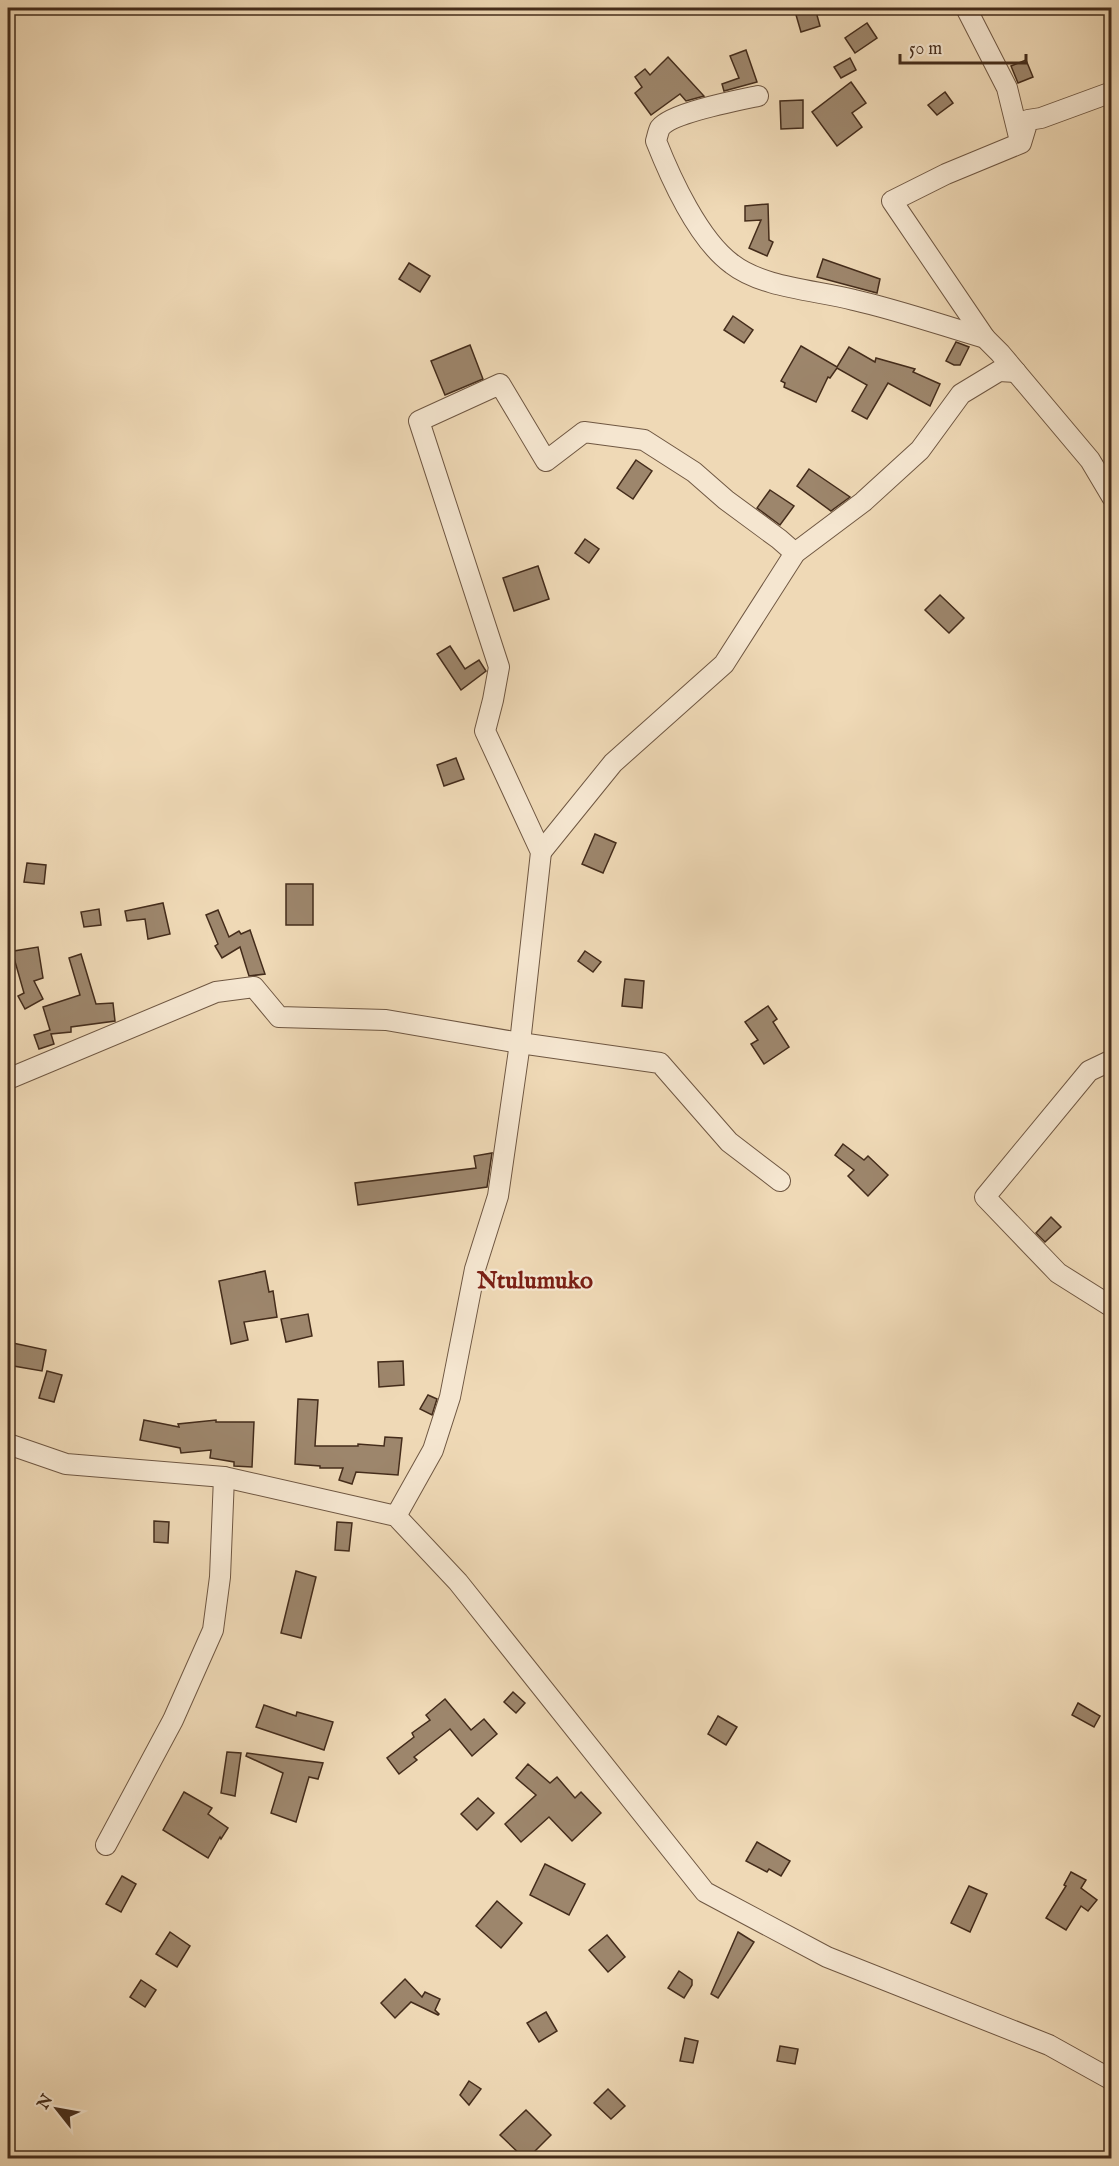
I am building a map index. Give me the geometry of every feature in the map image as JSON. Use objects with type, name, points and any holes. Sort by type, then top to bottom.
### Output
[{"type":"street","points":[[966,8],[1007,88],[1021,143]]},
{"type":"street","points":[[1021,143],[1028,120],[1041,118],[1112,92]]},
{"type":"street","points":[[758,96],[709,106],[671,121],[661,127],[656,141],[674,181],[716,250],[733,265],[764,280],[855,300],[985,338]]},
{"type":"street","points":[[1021,143],[946,174],[892,201],[985,338],[1090,460],[1112,497]]},
{"type":"street","points":[[541,852],[613,763],[724,664],[795,553],[863,502],[920,450],[961,394],[999,371],[1016,372]]},
{"type":"street","points":[[396,1516],[432,1450],[450,1397],[475,1269],[498,1196],[520,1043],[541,852],[485,731],[494,700],[499,667],[419,421],[500,384],[546,461],[584,432],[644,440],[694,472],[726,500],[795,553]]},
{"type":"street","points":[[8,1079],[216,992],[254,987],[279,1017],[386,1020],[520,1043],[660,1063],[729,1142],[780,1181]]},
{"type":"street","points":[[1112,1060],[1089,1071],[985,1197],[1058,1273],[1112,1307]]},
{"type":"street","points":[[8,1444],[66,1464],[224,1477],[396,1516],[459,1581],[705,1892],[827,1957],[1049,2045],[1112,2080]]},
{"type":"street","points":[[106,1845],[173,1720],[213,1630],[220,1577],[224,1477]]},
{"type":"building","points":[[794,8],[815,8],[820,26],[801,32]]},
{"type":"building","points":[[867,23],[877,38],[855,53],[845,38]]},
{"type":"building","points":[[746,50],[757,82],[724,91],[722,84],[739,78],[730,56]]},
{"type":"building","points":[[668,57],[704,96],[686,101],[680,94],[651,115],[635,93],[642,87],[635,77],[645,69],[650,75]]},
{"type":"building","points":[[850,58],[856,70],[841,78],[834,67]]},
{"type":"building","points":[[1026,60],[1033,77],[1018,83],[1011,66]]},
{"type":"building","points":[[851,82],[866,103],[852,113],[862,127],[837,146],[812,112]]},
{"type":"building","points":[[945,92],[953,103],[937,115],[928,105]]},
{"type":"building","points":[[803,100],[803,128],[781,129],[780,101]]},
{"type":"building","points":[[768,204],[769,240],[773,242],[767,256],[749,248],[761,220],[745,221],[745,206]]},
{"type":"building","points":[[823,259],[880,279],[877,293],[817,277]]},
{"type":"building","points":[[409,263],[430,276],[420,292],[399,279]]},
{"type":"building","points":[[733,316],[753,330],[744,343],[724,330]]},
{"type":"building","points":[[956,342],[969,347],[960,365],[946,361]]},
{"type":"building","points":[[470,345],[483,379],[445,395],[431,361]]},
{"type":"building","points":[[801,346],[837,367],[849,347],[875,362],[876,358],[915,369],[913,372],[940,384],[930,406],[888,383],[867,419],[852,411],[867,385],[837,368],[830,378],[828,377],[816,402],[784,387],[785,383],[781,381]]},
{"type":"building","points":[[636,460],[652,471],[633,499],[617,488]]},
{"type":"building","points":[[809,469],[850,497],[831,511],[797,486]]},
{"type":"building","points":[[770,490],[794,506],[780,525],[757,508]]},
{"type":"building","points":[[585,539],[599,549],[589,563],[575,553]]},
{"type":"building","points":[[538,566],[549,599],[514,611],[503,578]]},
{"type":"building","points":[[940,595],[964,618],[949,633],[925,610]]},
{"type":"building","points":[[450,646],[465,669],[479,660],[486,671],[461,690],[437,654]]},
{"type":"building","points":[[456,758],[464,779],[444,786],[437,765]]},
{"type":"building","points":[[595,834],[616,843],[603,873],[582,864]]},
{"type":"building","points":[[27,863],[46,865],[44,884],[24,882]]},
{"type":"building","points":[[286,884],[313,884],[313,925],[286,925]]},
{"type":"building","points":[[163,903],[170,934],[148,939],[145,919],[127,921],[125,911]]},
{"type":"building","points":[[99,909],[101,925],[84,927],[81,912]]},
{"type":"building","points":[[218,910],[229,937],[239,931],[241,934],[250,930],[265,974],[249,976],[240,947],[222,958],[215,946],[218,944],[206,915]]},
{"type":"building","points":[[38,947],[43,978],[34,981],[43,999],[25,1009],[18,996],[24,993],[14,951]]},
{"type":"building","points":[[585,951],[601,962],[593,972],[578,961]]},
{"type":"building","points":[[81,954],[96,1004],[113,1003],[115,1021],[71,1027],[71,1032],[51,1034],[54,1044],[39,1049],[34,1035],[50,1030],[43,1007],[80,995],[69,958]]},
{"type":"building","points":[[625,979],[644,981],[642,1008],[622,1006]]},
{"type":"building","points":[[768,1006],[777,1019],[773,1022],[789,1047],[764,1064],[751,1044],[758,1040],[745,1022]]},
{"type":"building","points":[[843,1144],[864,1160],[868,1156],[888,1175],[868,1196],[848,1176],[854,1170],[835,1155]]},
{"type":"building","points":[[492,1153],[487,1187],[358,1205],[355,1183],[476,1168],[474,1156]]},
{"type":"building","points":[[1051,1217],[1061,1227],[1045,1242],[1036,1233]]},
{"type":"building","points":[[265,1271],[269,1292],[273,1291],[277,1317],[244,1322],[248,1340],[231,1344],[219,1281]]},
{"type":"building","points":[[308,1314],[312,1336],[286,1342],[281,1319]]},
{"type":"building","points":[[8,1342],[46,1350],[42,1371],[8,1365]]},
{"type":"building","points":[[403,1361],[404,1385],[379,1387],[378,1362]]},
{"type":"building","points":[[47,1371],[62,1375],[54,1402],[39,1398]]},
{"type":"building","points":[[428,1395],[437,1399],[432,1415],[420,1409]]},
{"type":"building","points":[[298,1399],[318,1400],[315,1446],[358,1446],[358,1444],[384,1446],[385,1437],[402,1438],[398,1475],[356,1472],[352,1484],[339,1480],[343,1468],[320,1468],[320,1466],[295,1464]]},
{"type":"building","points":[[144,1420],[179,1427],[178,1424],[216,1420],[216,1422],[254,1422],[252,1467],[234,1466],[234,1462],[210,1458],[211,1450],[181,1453],[180,1448],[140,1440]]},
{"type":"building","points":[[154,1521],[169,1522],[168,1543],[154,1542]]},
{"type":"building","points":[[337,1522],[352,1523],[349,1551],[335,1550]]},
{"type":"building","points":[[296,1571],[316,1577],[301,1638],[281,1633]]},
{"type":"building","points":[[513,1692],[525,1703],[516,1713],[504,1702]]},
{"type":"building","points":[[445,1699],[471,1730],[484,1719],[497,1734],[472,1756],[450,1729],[414,1757],[417,1760],[399,1774],[387,1758],[414,1737],[412,1733],[430,1720],[426,1715]]},
{"type":"building","points":[[1078,1703],[1100,1716],[1094,1727],[1072,1715]]},
{"type":"building","points":[[264,1705],[296,1716],[297,1712],[333,1722],[324,1750],[256,1727]]},
{"type":"building","points":[[718,1716],[737,1727],[726,1745],[708,1734]]},
{"type":"building","points":[[227,1752],[241,1753],[235,1796],[221,1793]]},
{"type":"building","points":[[247,1753],[323,1763],[318,1779],[309,1777],[296,1822],[271,1813],[283,1773],[246,1756]]},
{"type":"building","points":[[528,1764],[550,1783],[557,1777],[575,1798],[581,1792],[601,1813],[572,1841],[549,1817],[521,1842],[505,1824],[536,1795],[516,1778]]},
{"type":"building","points":[[184,1792],[212,1808],[208,1814],[228,1828],[208,1858],[163,1830]]},
{"type":"building","points":[[478,1798],[494,1813],[477,1830],[461,1814]]},
{"type":"building","points":[[757,1842],[790,1861],[781,1876],[769,1869],[767,1872],[746,1861]]},
{"type":"building","points":[[545,1864],[585,1884],[569,1915],[530,1895]]},
{"type":"building","points":[[1071,1872],[1086,1880],[1081,1888],[1097,1900],[1088,1911],[1081,1906],[1066,1930],[1046,1918],[1066,1886],[1064,1885]]},
{"type":"building","points":[[122,1876],[136,1884],[121,1912],[106,1904]]},
{"type":"building","points":[[969,1886],[987,1894],[970,1932],[951,1923]]},
{"type":"building","points":[[497,1901],[522,1923],[501,1948],[476,1926]]},
{"type":"building","points":[[170,1932],[190,1946],[177,1967],[156,1954]]},
{"type":"building","points":[[738,1932],[754,1942],[718,1998],[711,1994]]},
{"type":"building","points":[[607,1935],[625,1957],[608,1972],[589,1950]]},
{"type":"building","points":[[679,1971],[692,1980],[692,1985],[684,1998],[668,1988]]},
{"type":"building","points":[[405,1979],[422,1997],[425,1992],[440,1999],[435,2010],[438,2015],[411,2002],[395,2018],[381,2003]]},
{"type":"building","points":[[141,1980],[156,1990],[145,2007],[130,1997]]},
{"type":"building","points":[[546,2012],[557,2031],[539,2042],[527,2023]]},
{"type":"building","points":[[685,2038],[698,2041],[693,2063],[680,2061]]},
{"type":"building","points":[[780,2046],[798,2049],[795,2064],[777,2061]]},
{"type":"building","points":[[469,2081],[481,2089],[469,2105],[460,2095]]},
{"type":"building","points":[[608,2089],[625,2106],[611,2119],[594,2103]]},
{"type":"building","points":[[526,2110],[551,2135],[528,2158],[524,2158],[500,2135]]},
{"type":"district","name":"Ntulumuko","points":[[535,1281]]}]
